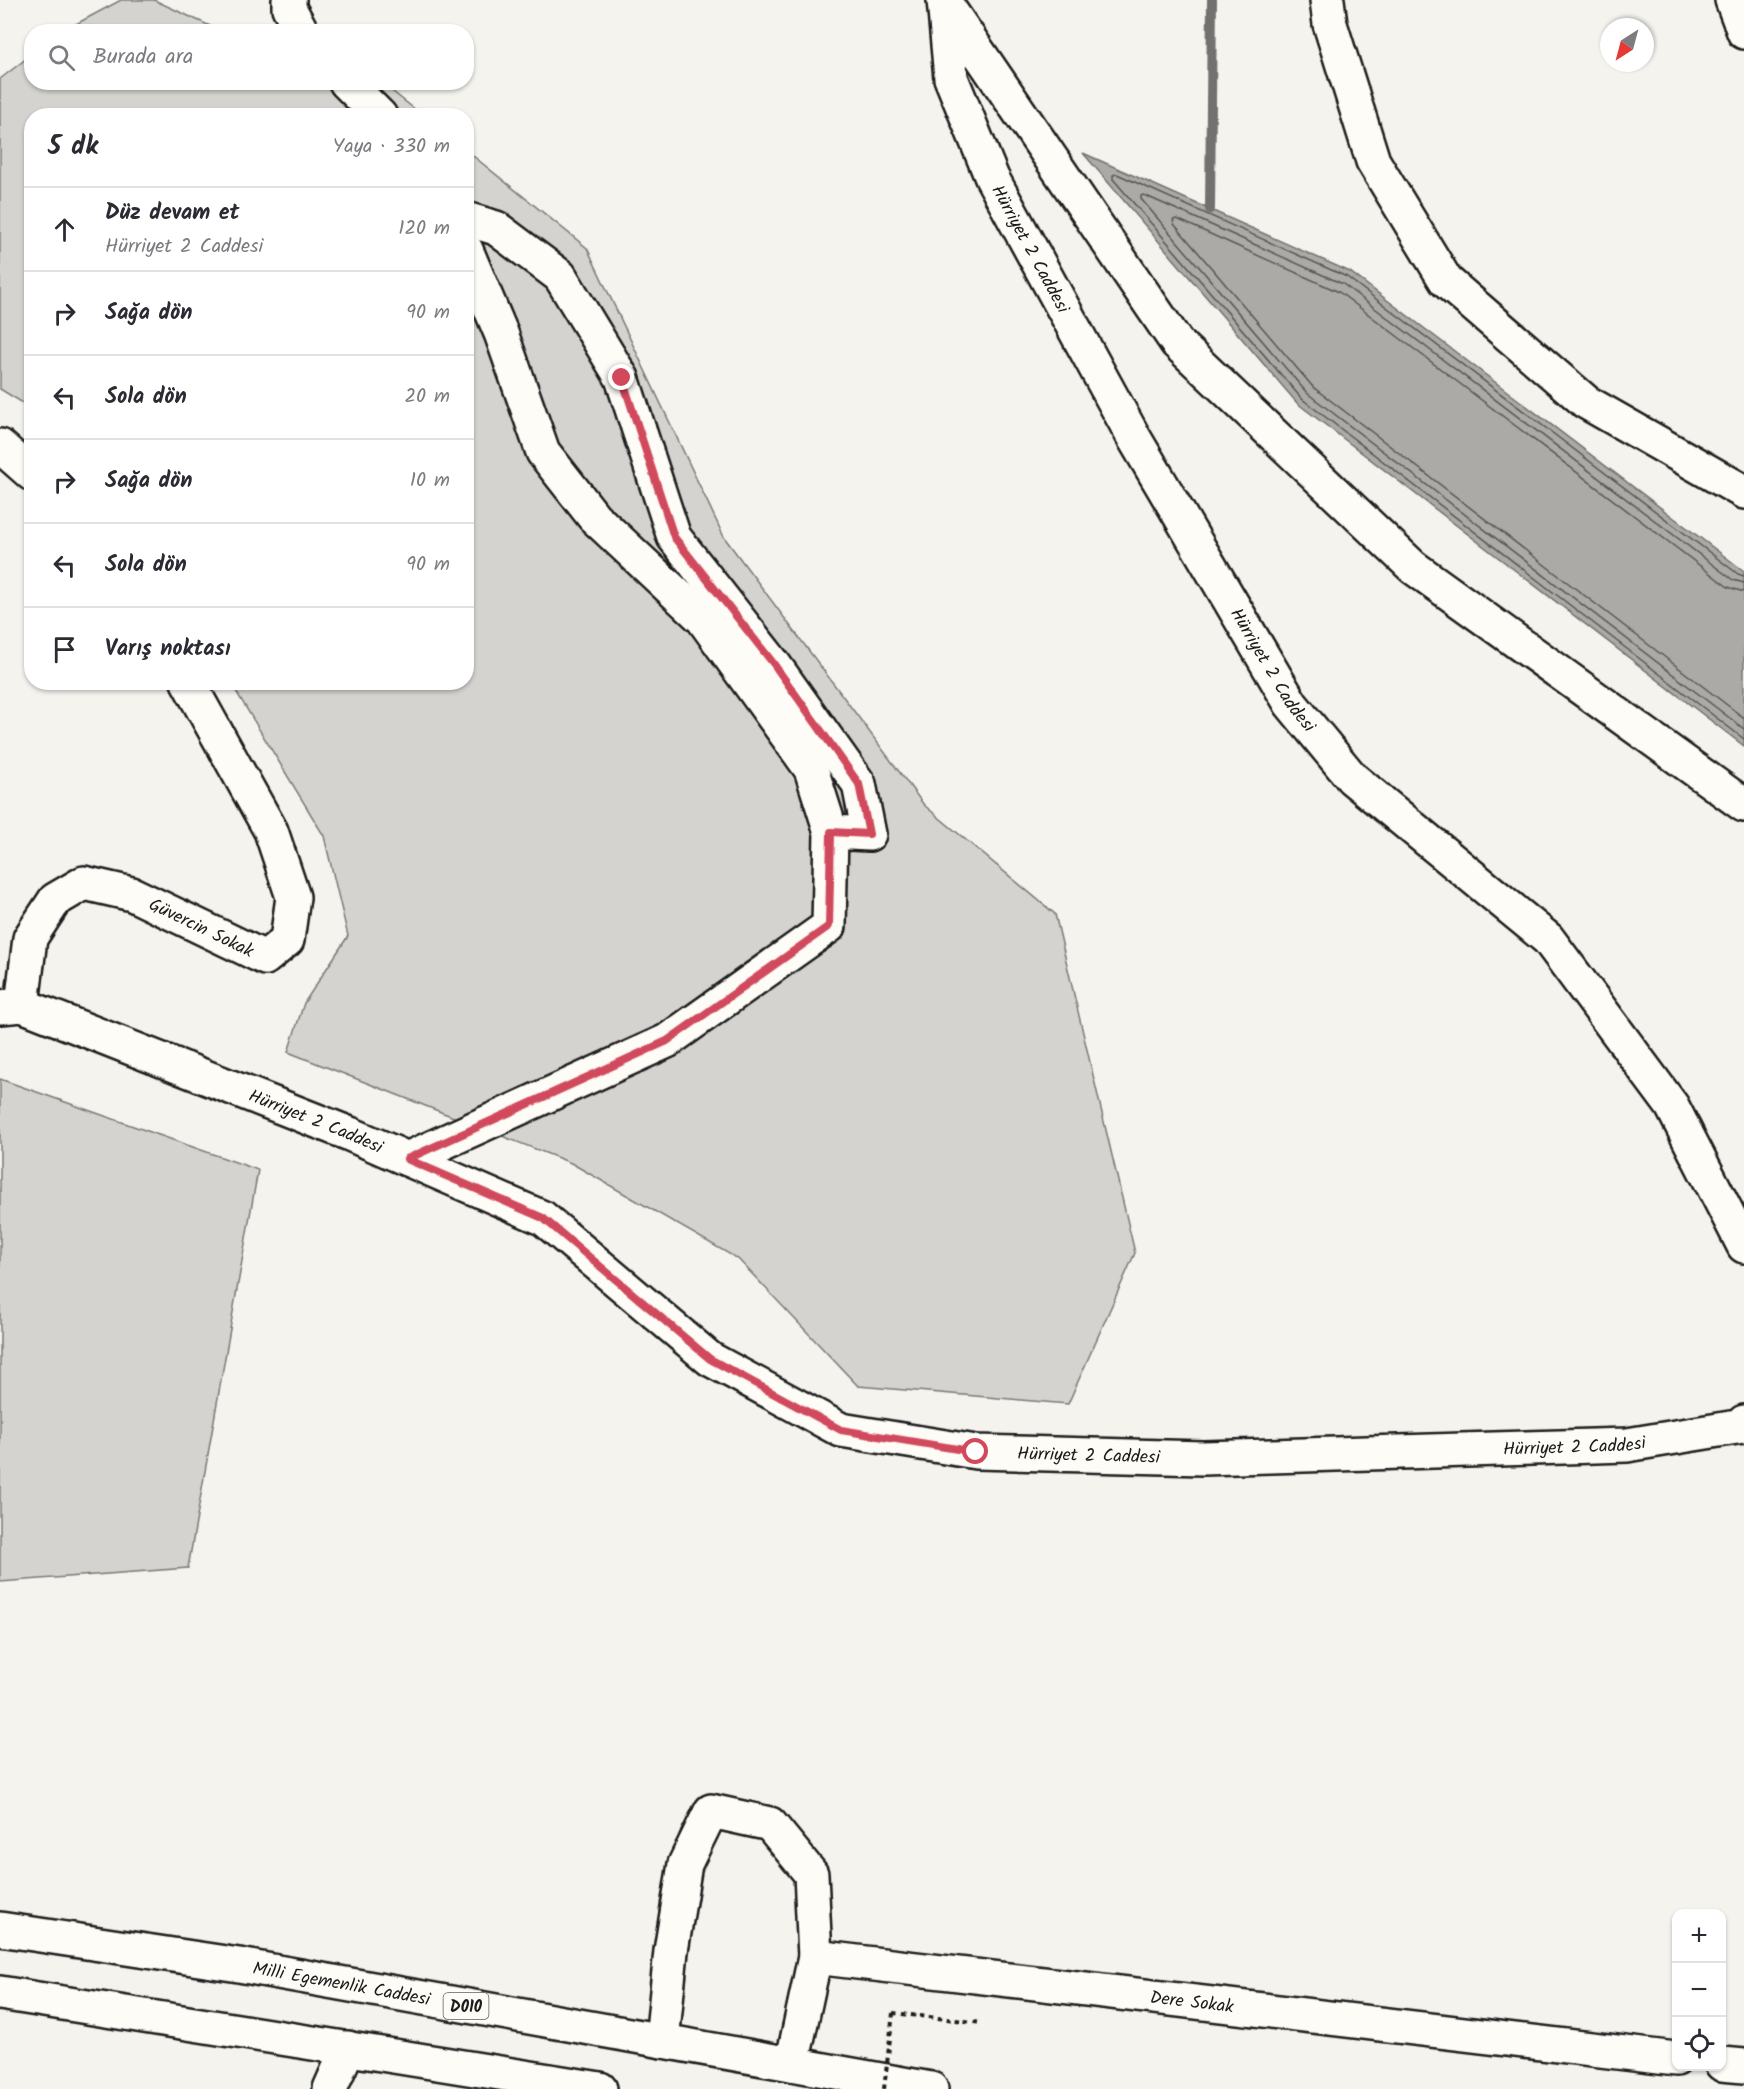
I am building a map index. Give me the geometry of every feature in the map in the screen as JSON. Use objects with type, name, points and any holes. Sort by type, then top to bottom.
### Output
[{"type":"main road","points":[[289,0],[289,8],[298,24]]},
{"type":"main road","points":[[1327,0],[1330,24],[1373,162],[1446,281],[1586,402],[1744,492]]},
{"type":"main road","points":[[1732,0],[1744,32]]},
{"type":"main road","points":[[944,1],[1177,343],[1413,567],[1744,806]]},
{"type":"main road","name":"Hürriyet 2 Caddesi","points":[[944,1],[951,78],[992,178],[1133,436],[1291,704],[1352,778],[1548,939],[1672,1106],[1744,1246]]},
{"type":"main road","points":[[354,90],[372,108]]},
{"type":"main road","points":[[474,221],[496,228],[560,276],[622,378],[674,537],[773,663],[859,784],[869,834],[831,832]]},
{"type":"main road","points":[[407,1159],[667,1041],[829,926],[831,832],[811,769],[704,619],[594,517],[543,452],[501,333],[474,269]]},
{"type":"main road","points":[[0,446],[24,467]]},
{"type":"main road","name":"Güvercin Sokak","points":[[11,1006],[30,938],[55,900],[84,883],[132,894],[265,958],[287,940],[293,897],[271,831],[192,690]]},
{"type":"main road","name":"Hürriyet 2 Caddesi","points":[[11,1006],[229,1085],[543,1218],[710,1359],[841,1430],[976,1452],[1203,1458],[1627,1445],[1743,1426],[1744,1422]]},
{"type":"main road","points":[[662,2041],[671,1951],[686,1864],[711,1811],[771,1824],[811,1874],[815,1957],[792,2064]]},
{"type":"main road","name":"Milli Egemenlik Caddesi","points":[[0,1929],[239,1965],[931,2089]]},
{"type":"main road","name":"Dere Sokak","points":[[815,1957],[1672,2058]]},
{"type":"main road","points":[[0,1993],[600,2089]]},
{"type":"main road","points":[[330,2089],[348,2048]]},
{"type":"main road","points":[[1726,2064],[1744,2066]]},
{"type":"path","points":[[884,2089],[893,2013],[982,2023]]},
{"type":"shaded area","points":[[121,0],[154,0],[206,24],[76,24]]},
{"type":"shaded area","points":[[24,60],[24,90],[391,90],[413,108],[24,108],[24,404],[0,389],[0,79]]},
{"type":"shaded area","points":[[474,157],[587,248],[724,537],[924,805],[1055,914],[1135,1253],[1068,1404],[858,1386],[738,1259],[571,1163],[288,1052],[304,1003],[348,936],[324,836],[235,690],[474,690]]},
{"type":"shaded area","points":[[0,1079],[258,1170],[188,1568],[0,1582]]},
{"type":"water","points":[[1083,153],[1350,272],[1744,571],[1744,746],[1297,403]]},
{"type":"waterway","points":[[1210,209],[1212,0]]},
{"type":"route","points":[[622,378],[674,537],[773,663],[859,784],[869,834],[831,832],[829,926],[667,1041],[407,1159],[543,1218],[710,1359],[841,1430],[976,1452]]}]
